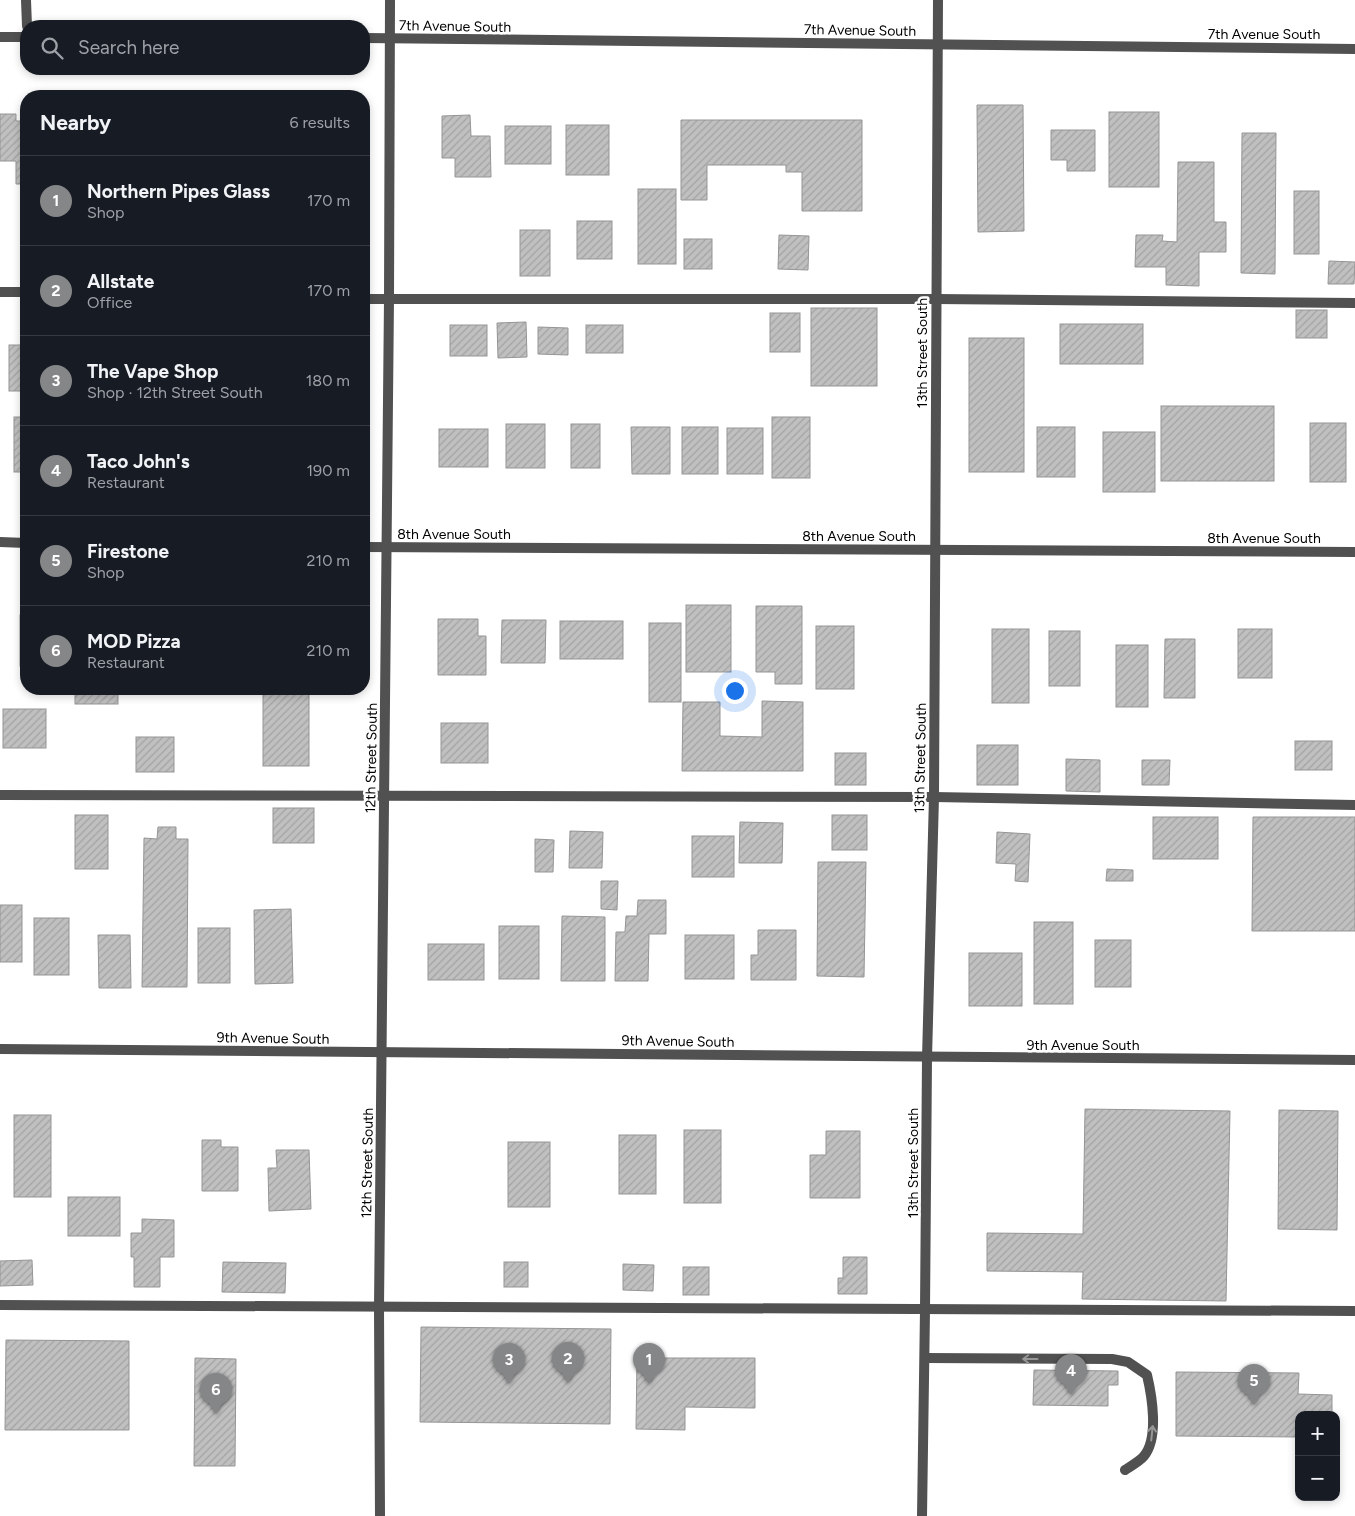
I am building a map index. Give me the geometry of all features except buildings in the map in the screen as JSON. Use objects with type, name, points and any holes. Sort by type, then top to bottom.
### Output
[{"type":"street","points":[[26,0],[27,20]]},
{"type":"street","name":"12th Street South","points":[[380,1516],[379,1307],[387,548],[390,0]]},
{"type":"street","name":"13th Street South","points":[[922,1516],[927,1058],[934,797],[938,0]]},
{"type":"street","points":[[0,37],[20,37]]},
{"type":"street","name":"7th Avenue South","points":[[370,38],[1355,49]]},
{"type":"street","points":[[0,292],[20,292]]},
{"type":"street","points":[[370,299],[936,299],[1355,303]]},
{"type":"street","points":[[0,542],[20,542]]},
{"type":"street","name":"8th Avenue South","points":[[370,547],[1355,552]]},
{"type":"street","points":[[0,795],[934,797],[1355,805]]},
{"type":"street","name":"9th Avenue South","points":[[0,1049],[1355,1060]]},
{"type":"street","points":[[0,1305],[1355,1311]]},
{"type":"street","points":[[925,1358],[1112,1359],[1128,1362],[1147,1375],[1152,1396],[1153,1437],[1144,1456],[1125,1470]]},
{"type":"place","name":"Allstate","points":[[568,1383]]},
{"type":"place","name":"The Vape Shop","points":[[509,1384]]},
{"type":"place","name":"Northern Pipes Glass","points":[[649,1384]]},
{"type":"place","name":"Taco John's","points":[[1071,1395]]},
{"type":"place","name":"Firestone","points":[[1254,1405]]},
{"type":"place","name":"MOD Pizza","points":[[216,1414]]}]
